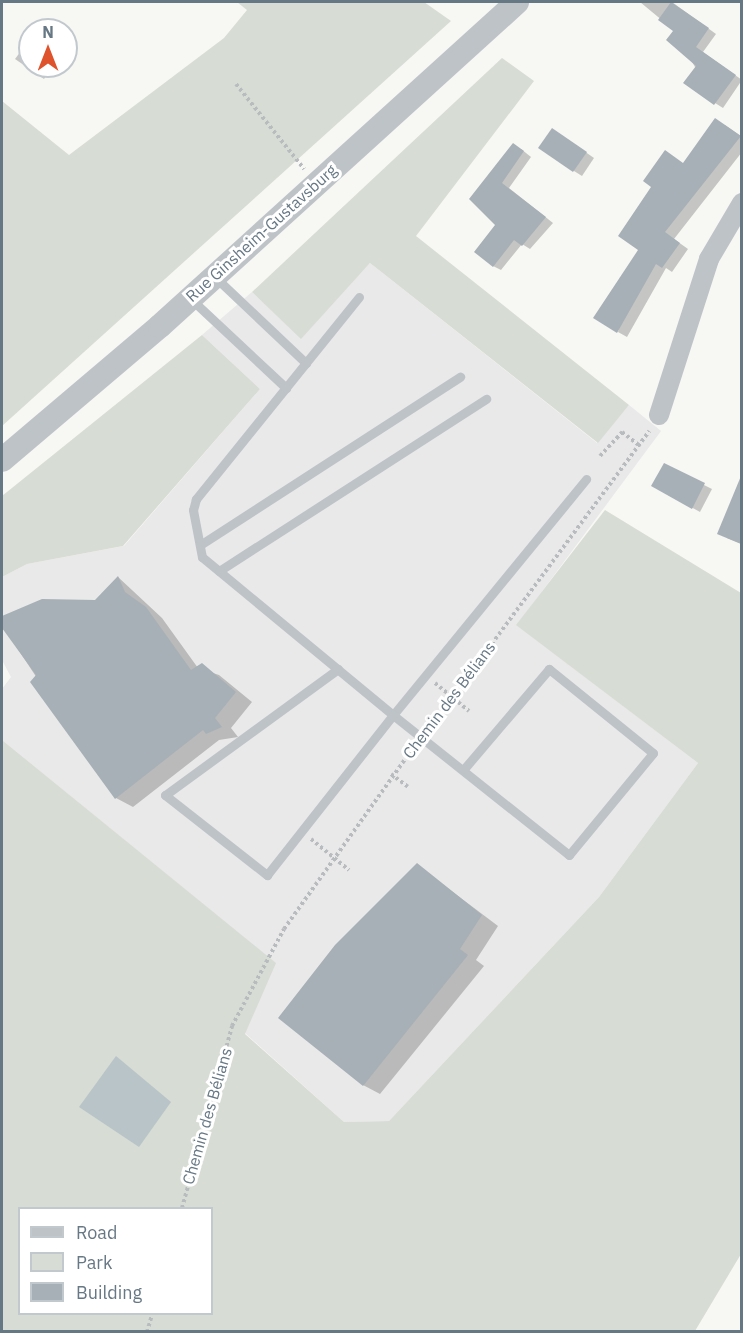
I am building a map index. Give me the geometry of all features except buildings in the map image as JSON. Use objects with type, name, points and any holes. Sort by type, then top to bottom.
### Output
[{"type":"street","name":"Rue Ginsheim-Gustavsburg","points":[[2,460],[190,298],[517,2]]},
{"type":"street","points":[[659,415],[709,259],[741,203]]},
{"type":"lane","points":[[214,276],[306,363]]},
{"type":"lane","points":[[359,297],[196,499],[202,557],[568,855],[653,753],[549,669],[464,769]]},
{"type":"lane","points":[[190,298],[286,388]]},
{"type":"lane","points":[[200,545],[460,378]]},
{"type":"lane","points":[[219,571],[486,399]]},
{"type":"lane","points":[[338,669],[165,795],[267,875],[393,714],[585,479]]},
{"type":"path","points":[[236,84],[274,137],[317,183]]},
{"type":"path","name":"Chemin des Bélians","points":[[183,1207],[232,1026],[284,929],[391,774],[452,698],[640,446],[659,415]]},
{"type":"path","points":[[600,456],[622,432],[640,446]]},
{"type":"path","points":[[452,698],[469,711]]},
{"type":"path","points":[[391,774],[408,787]]},
{"type":"path","points":[[301,831],[349,870]]},
{"type":"path","points":[[147,1332],[152,1315]]},
{"type":"shaded area","points":[[370,263],[597,443],[629,405],[661,431],[517,625],[698,763],[599,897],[389,1121],[344,1122],[245,1033],[275,963],[2,740],[2,689],[11,677],[2,660],[2,577],[27,564],[124,546],[260,389],[202,335],[252,292],[301,338]]},
{"type":"shaded area","points":[[116,1056],[171,1102],[139,1147],[79,1107]]},
{"type":"green space","points":[[237,2],[424,2],[451,21],[2,426],[2,101],[69,155],[224,38],[247,10]]},
{"type":"green space","points":[[502,58],[534,81],[416,236],[629,405],[598,443],[370,263],[301,339],[252,292]]},
{"type":"green space","points":[[202,335],[260,389],[123,546],[27,564],[2,577],[2,496]]},
{"type":"green space","points":[[605,510],[741,593],[741,1254],[695,1331],[2,1331],[2,740],[276,963],[245,1034],[344,1122],[389,1121],[599,897],[698,763],[516,625]]}]
